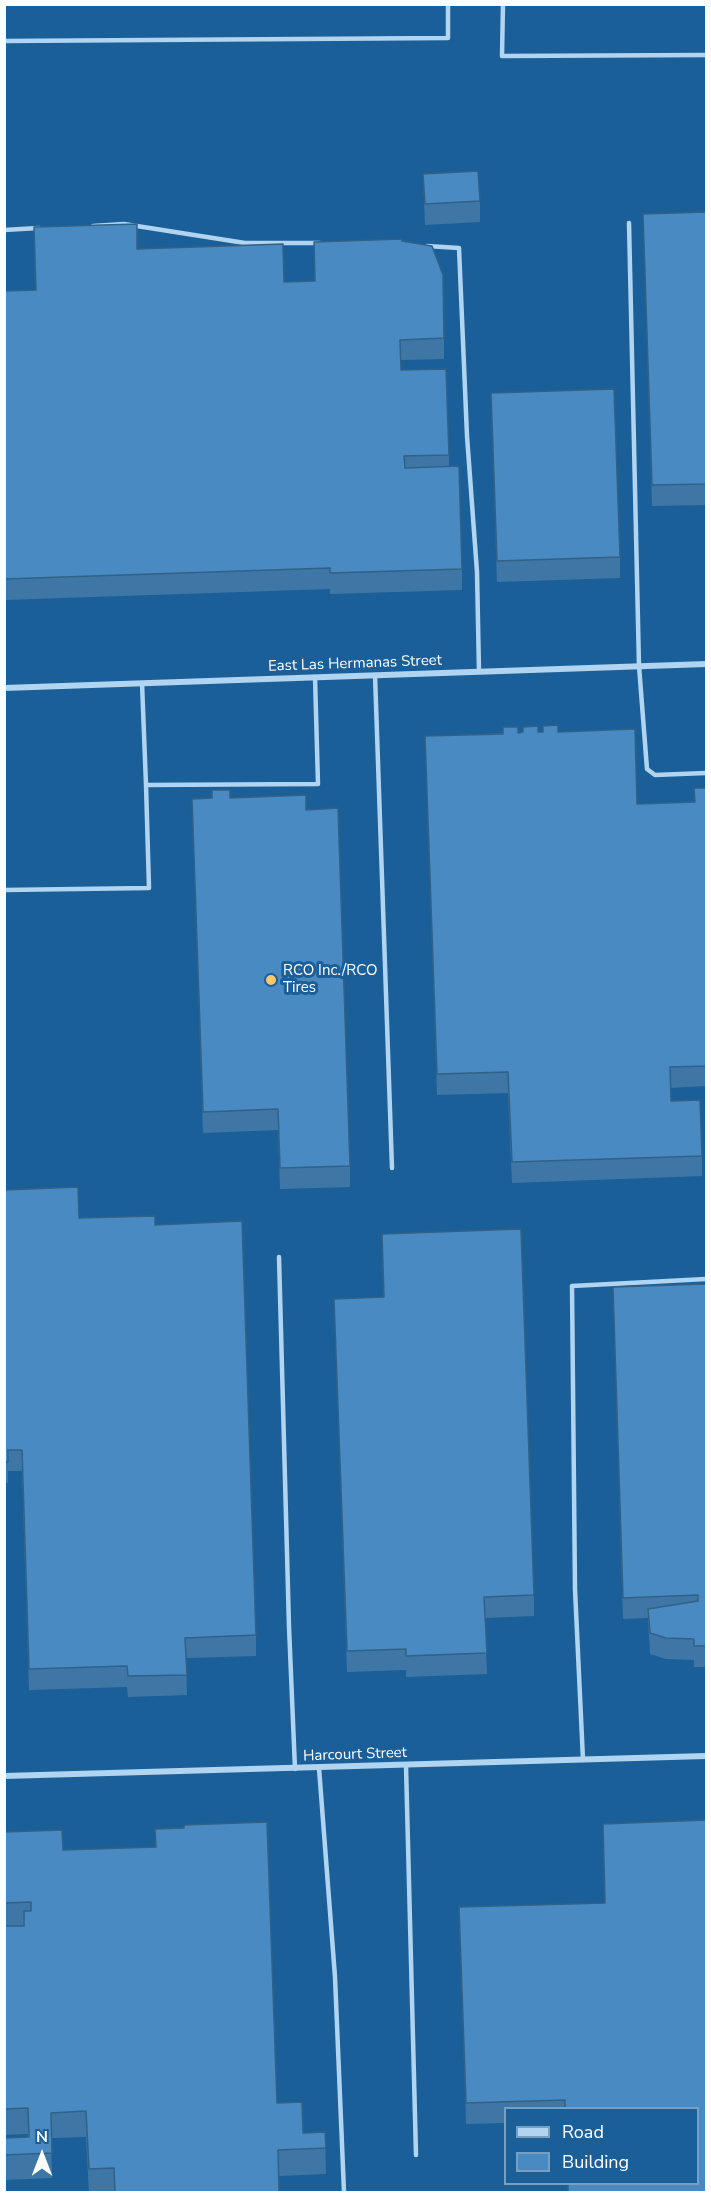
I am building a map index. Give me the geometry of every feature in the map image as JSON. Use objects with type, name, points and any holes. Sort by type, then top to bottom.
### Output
[{"type":"street","name":"East Las Hermanas Street","points":[[4,687],[706,664]]},
{"type":"street","name":"Harcourt Street","points":[[4,1776],[706,1756]]},
{"type":"lane","points":[[4,41],[448,38],[448,4]]},
{"type":"lane","points":[[502,4],[502,56],[706,55]]},
{"type":"lane","points":[[629,223],[639,666],[647,769],[655,775],[706,773]]},
{"type":"lane","points":[[88,226],[124,224],[245,243],[328,243]]},
{"type":"lane","points":[[4,230],[40,228]]},
{"type":"lane","points":[[423,246],[459,248],[477,572],[479,671]]},
{"type":"lane","points":[[375,675],[393,1168]]},
{"type":"lane","points":[[146,785],[318,784],[315,677]]},
{"type":"lane","points":[[4,890],[149,888],[142,683]]},
{"type":"lane","points":[[279,1257],[295,1769]]},
{"type":"lane","points":[[583,1760],[575,1589],[572,1286],[706,1279]]},
{"type":"lane","points":[[406,1766],[416,2155]]},
{"type":"lane","points":[[319,1768],[334,1977],[344,2193]]},
{"type":"building","points":[[478,171],[480,201],[425,204],[423,174]]},
{"type":"building","points":[[706,212],[706,484],[652,485],[643,214]]},
{"type":"building","points":[[137,224],[137,249],[283,244],[284,282],[315,281],[314,242],[402,239],[402,241],[432,246],[443,275],[444,338],[400,340],[401,370],[446,369],[449,455],[404,456],[405,468],[459,466],[462,569],[330,573],[330,568],[4,579],[4,291],[36,290],[34,227]]},
{"type":"building","points":[[614,389],[620,557],[497,561],[491,393]]},
{"type":"building","points":[[558,725],[558,732],[635,729],[637,804],[695,802],[694,788],[706,788],[706,1066],[670,1067],[671,1101],[700,1100],[702,1156],[512,1162],[508,1072],[437,1074],[425,736],[503,734],[503,727],[518,727],[518,733],[523,732],[523,727],[538,726],[538,732],[543,732],[543,726]]},
{"type":"building","name":"RCO Inc./RCO Tires","points":[[212,790],[230,790],[230,798],[306,795],[306,810],[338,808],[350,1166],[280,1168],[278,1109],[203,1112],[192,799],[212,798]]},
{"type":"building","points":[[78,1187],[79,1218],[155,1216],[155,1225],[242,1221],[256,1635],[185,1638],[187,1675],[128,1676],[127,1666],[29,1669],[22,1450],[8,1450],[8,1462],[4,1462],[4,1190]]},
{"type":"building","points":[[521,1229],[534,1595],[484,1597],[487,1653],[406,1656],[406,1649],[347,1651],[334,1299],[384,1297],[382,1234]]},
{"type":"building","points":[[706,1284],[706,1646],[694,1646],[694,1639],[666,1638],[650,1633],[648,1609],[698,1601],[698,1595],[623,1598],[613,1287]]},
{"type":"building","points":[[706,1820],[706,2193],[568,2193],[568,2185],[699,2185],[699,2107],[565,2107],[565,2100],[466,2103],[459,1907],[605,1903],[603,1824]]},
{"type":"building","points":[[267,1822],[277,2103],[302,2102],[303,2133],[325,2132],[326,2148],[278,2150],[279,2193],[115,2193],[114,2168],[89,2169],[86,2111],[51,2113],[52,2153],[4,2155],[4,2138],[29,2137],[28,2108],[4,2109],[4,1926],[24,1926],[24,1911],[31,1911],[31,1902],[4,1903],[4,1832],[62,1830],[63,1850],[156,1847],[155,1829],[184,1828],[184,1825]]},
{"type":"place","name":"RCO Inc./RCO Tires","points":[[271,980]]}]
